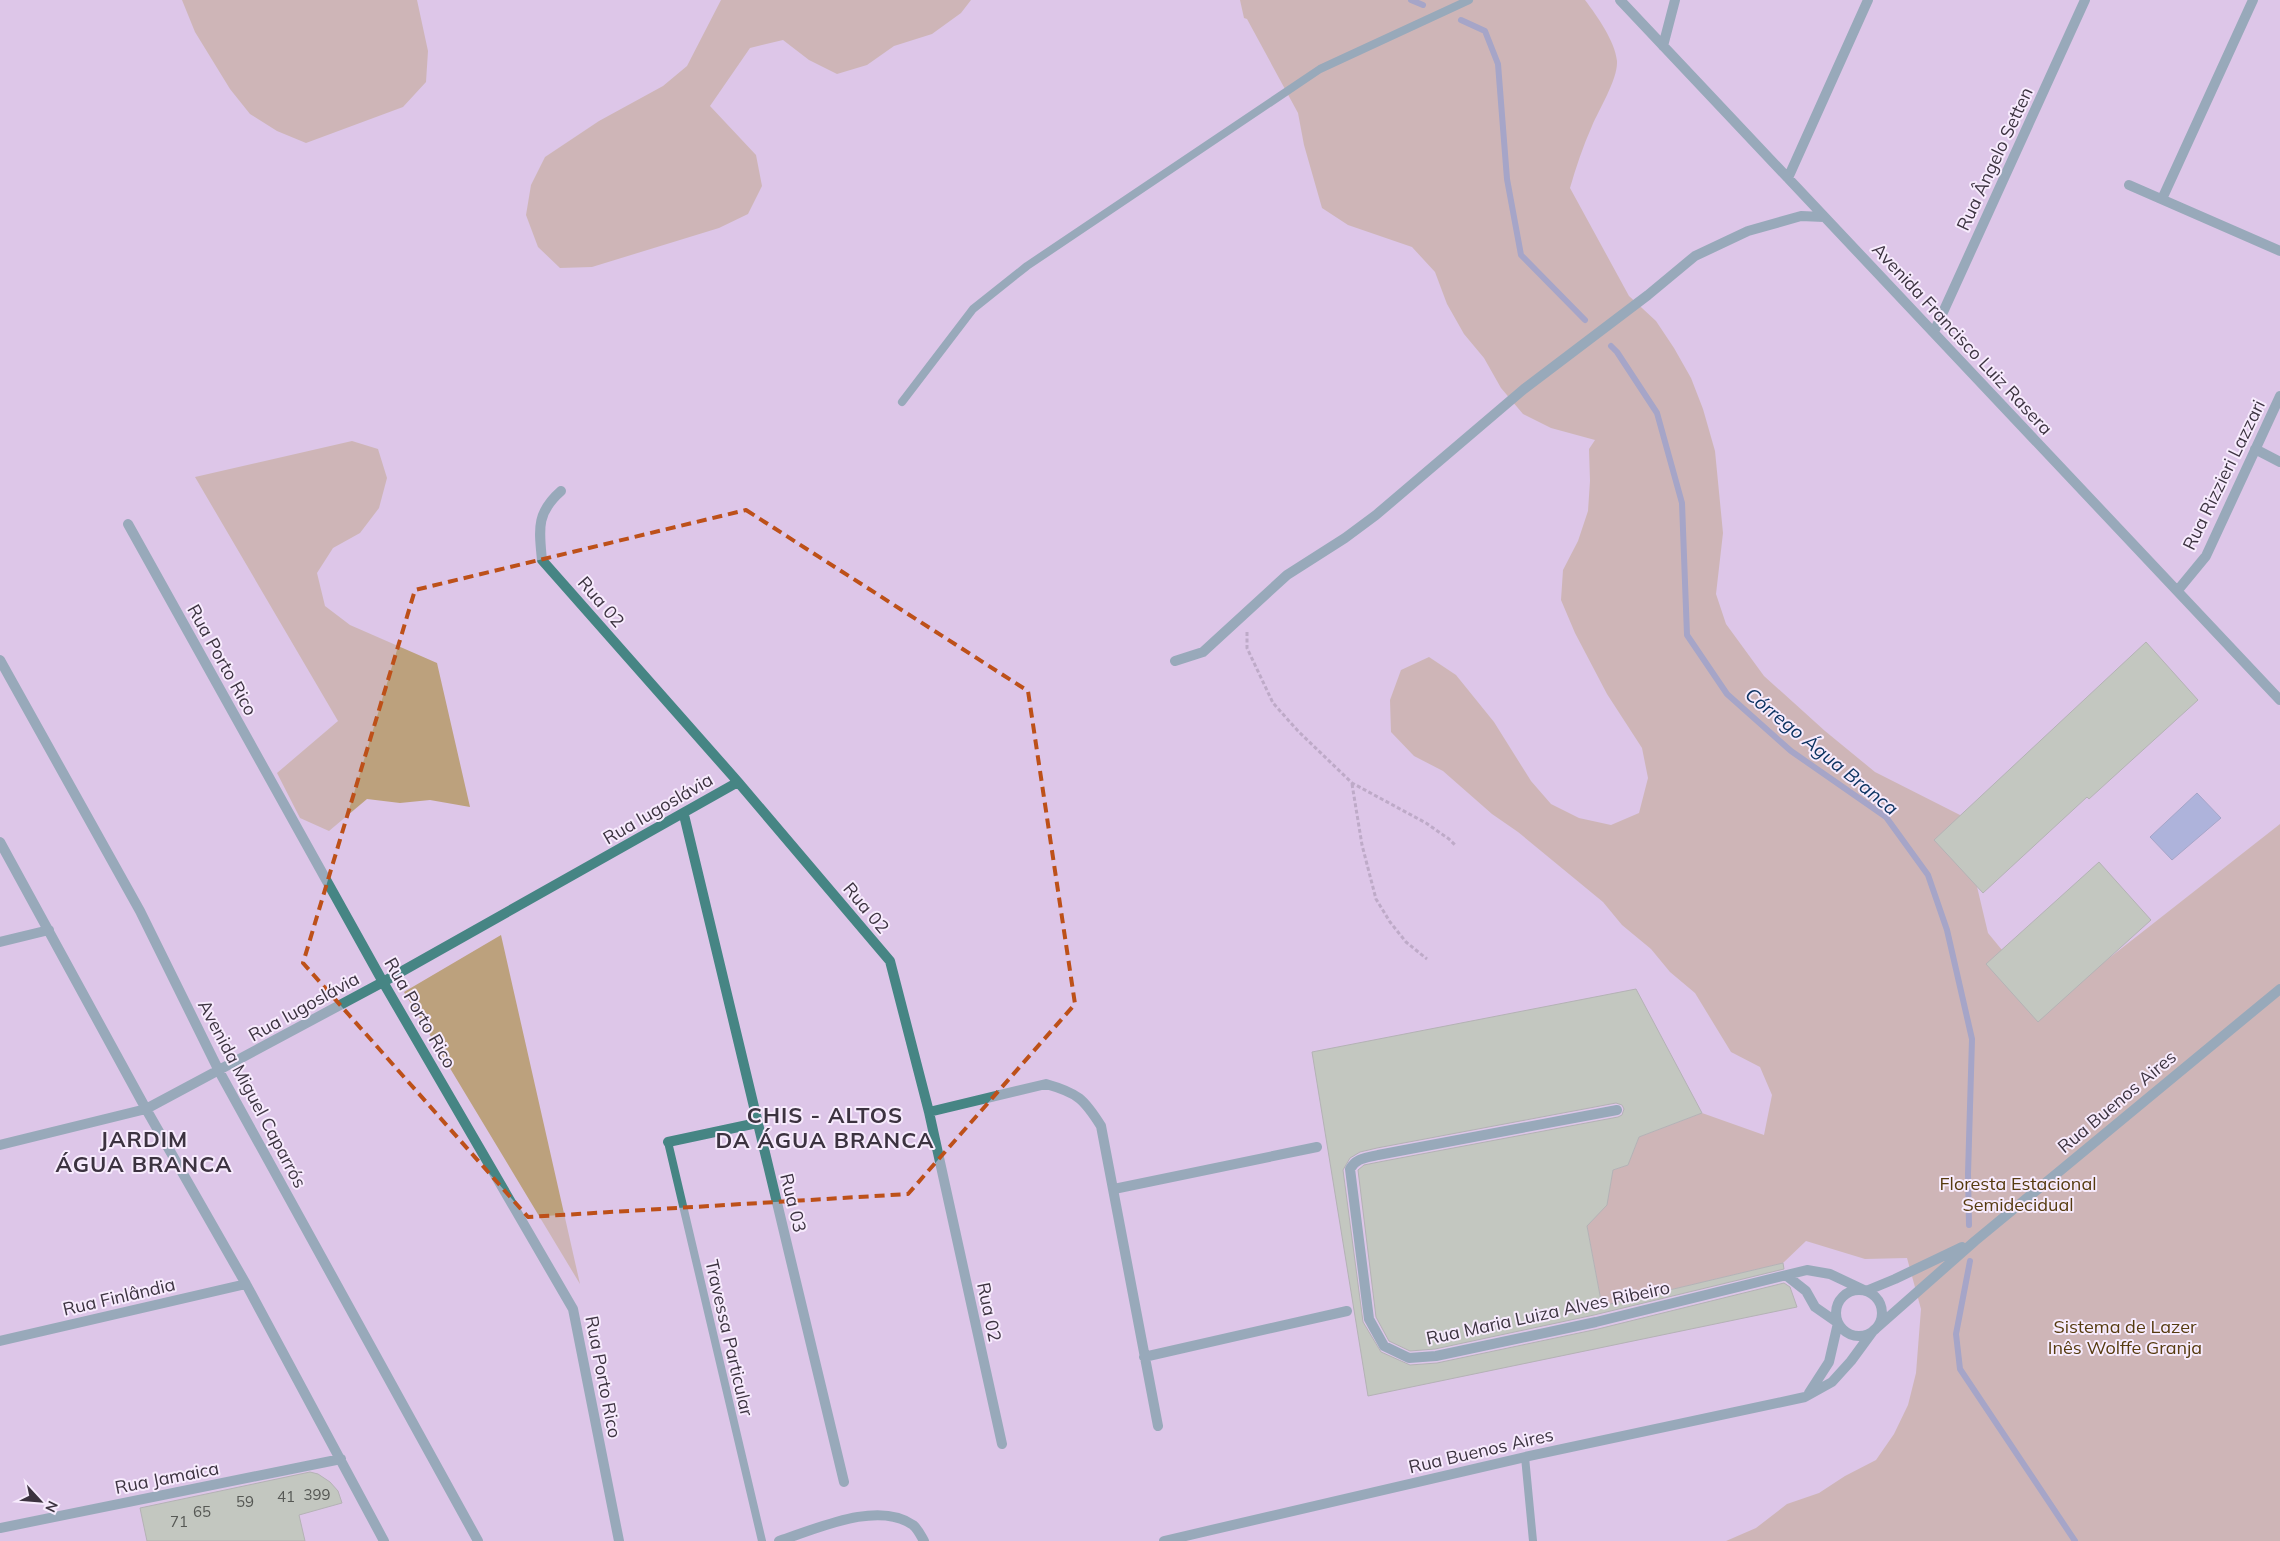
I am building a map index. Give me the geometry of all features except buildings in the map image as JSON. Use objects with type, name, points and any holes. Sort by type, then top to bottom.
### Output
[{"type":"street","name":"Avenida Francisco Luiz Rasera","points":[[1620,0],[2280,700]]},
{"type":"street","points":[[1663,46],[1675,0]]},
{"type":"street","points":[[1788,178],[1868,0]]},
{"type":"street","name":"Rua Ângelo Setten","points":[[1934,332],[2085,0]]},
{"type":"street","points":[[2162,199],[2253,0]]},
{"type":"street","points":[[2129,185],[2280,251]]},
{"type":"street","points":[[1174,662],[1203,652],[1287,575],[1345,538],[1376,515],[1524,389],[1648,295],[1695,256],[1748,231],[1801,216],[1824,217]]},
{"type":"street","name":"Rua Rizzieri Lazzari","points":[[2178,590],[2206,556],[2280,396]]},
{"type":"street","points":[[2255,449],[2280,462]]},
{"type":"street","name":"Rua 02","points":[[561,491],[550,501],[539,527],[542,560],[738,782],[890,960],[929,1112],[1002,1444]]},
{"type":"street","name":"Rua Porto Rico","points":[[128,524],[383,982],[574,1309],[619,1541]]},
{"type":"street","name":"Avenida Miguel Caparrós","points":[[0,660],[140,910],[220,1071],[478,1541]]},
{"type":"street","name":"Rua Iugoslávia","points":[[0,1144],[146,1109],[383,982],[684,815],[738,782]]},
{"type":"street","name":"Rua 03","points":[[684,815],[844,1482]]},
{"type":"street","points":[[0,842],[146,1109],[246,1284],[384,1541]]},
{"type":"street","points":[[0,942],[49,930]]},
{"type":"street","name":"Rua Buenos Aires","points":[[1873,1331],[1975,1240],[2280,989]]},
{"type":"street","points":[[929,1112],[1046,1084],[1065,1089],[1086,1103],[1101,1126],[1158,1426]]},
{"type":"street","name":"Rua Maria Luiza Alves Ribeiro","points":[[1617,1110],[1359,1159],[1353,1163],[1350,1169],[1369,1320],[1384,1346],[1409,1358],[1436,1356],[1596,1322],[1786,1276]]},
{"type":"street","points":[[668,1142],[757,1123]]},
{"type":"street","points":[[1114,1190],[1317,1147]]},
{"type":"street","name":"Rua Buenos Aires","points":[[1806,1397],[1817,1383],[1829,1362],[1838,1323],[1836,1308],[1844,1295],[1858,1290],[1866,1291],[1896,1279],[1975,1240]]},
{"type":"street","name":"Rua Buenos Aires","points":[[1164,1541],[1525,1457],[1806,1397],[1832,1382],[1851,1361],[1881,1320],[1881,1306],[1872,1294],[1830,1274],[1807,1270],[1786,1276]]},
{"type":"street","points":[[1786,1276],[1806,1291],[1815,1308],[1838,1323],[1842,1329],[1853,1336],[1860,1336],[1873,1331]]},
{"type":"street","name":"Rua Finlândia","points":[[0,1341],[246,1284]]},
{"type":"street","points":[[1144,1357],[1347,1312]]},
{"type":"street","name":"Rua Jamaica","points":[[0,1528],[341,1460]]},
{"type":"street","points":[[779,1541],[872,1514],[902,1518],[915,1526],[924,1541]]},
{"type":"lane","points":[[902,402],[973,309],[1028,266],[1320,69],[1469,0]]},
{"type":"lane","name":"Travessa Particular","points":[[668,1142],[762,1541]]},
{"type":"lane","points":[[1525,1457],[1533,1541]]},
{"type":"path","points":[[1247,627],[1248,648],[1273,703],[1298,731],[1352,783],[1426,823],[1456,846]]},
{"type":"path","points":[[1352,783],[1362,845],[1376,899],[1390,922],[1406,942],[1427,959]]},
{"type":"highlighted area","points":[[746,510],[1028,691],[1075,1004],[908,1194],[528,1217],[303,963],[415,590]]},
{"type":"green space","points":[[182,0],[417,0],[428,51],[426,82],[403,107],[306,143],[277,131],[250,114],[230,89],[195,32]]},
{"type":"green space","points":[[721,0],[971,0],[961,13],[932,34],[894,46],[867,65],[837,74],[809,60],[783,40],[750,48],[710,106],[756,155],[762,186],[748,214],[719,228],[592,267],[560,268],[538,247],[526,215],[531,185],[545,157],[599,121],[663,86],[687,66]]},
{"type":"green space","points":[[1240,0],[1585,0],[1609,37],[1616,53],[1617,61],[1615,76],[1586,141],[1570,188],[1629,296],[1656,321],[1674,348],[1691,378],[1703,409],[1715,451],[1723,533],[1716,594],[1726,624],[1764,676],[1825,731],[1875,772],[1960,815],[1988,933],[2048,1006],[2280,824],[2280,1541],[1726,1541],[1756,1528],[1787,1504],[1819,1493],[1845,1476],[1876,1460],[1894,1434],[1908,1405],[1916,1373],[1921,1309],[1907,1258],[1865,1259],[1806,1241],[1783,1263],[1602,1306],[1587,1226],[1606,1205],[1613,1170],[1628,1165],[1639,1137],[1702,1113],[1764,1135],[1772,1095],[1760,1067],[1731,1052],[1695,993],[1670,972],[1651,949],[1622,925],[1603,902],[1518,832],[1492,814],[1443,771],[1414,756],[1391,732],[1390,700],[1401,670],[1429,657],[1456,675],[1494,722],[1531,781],[1551,804],[1579,818],[1611,825],[1639,813],[1648,778],[1642,748],[1607,694],[1575,633],[1561,600],[1563,570],[1578,541],[1588,511],[1590,481],[1589,449],[1595,440],[1551,428],[1523,414],[1501,388],[1484,358],[1464,334],[1447,304],[1435,272],[1412,247],[1348,225],[1322,208],[1304,145],[1298,113],[1247,19],[1244,18]]},
{"type":"green space","points":[[352,441],[378,449],[387,478],[379,508],[360,533],[333,548],[317,573],[325,606],[350,625],[437,663],[470,807],[430,800],[400,803],[367,799],[329,831],[300,818],[277,773],[338,721],[195,477]]},
{"type":"green space","points":[[501,935],[580,1284],[404,992]]},
{"type":"water","points":[[2197,793],[2221,818],[2172,860],[2150,837]]},
{"type":"waterway","name":"Córrego Água Branca","points":[[1411,0],[1423,5]]},
{"type":"waterway","name":"Córrego Água Branca","points":[[1461,20],[1485,31],[1498,64],[1507,179],[1521,255],[1585,320]]},
{"type":"waterway","name":"Córrego Água Branca","points":[[1611,346],[1617,352],[1657,413],[1682,503],[1687,635],[1727,694],[1791,751],[1886,817],[1928,875],[1947,930],[1972,1039],[1968,1174],[1969,1225]]},
{"type":"waterway","name":"Córrego Água Branca","points":[[1970,1261],[1956,1334],[1960,1369],[2075,1541]]},
{"type":"district","name":"CHIS - ALTOS DA ÁGUA BRANCA","points":[[825,1128]]},
{"type":"district","name":"JARDIM ÁGUA BRANCA","points":[[144,1152]]},
{"type":"park label","name":"Floresta Estacional Semidecidual","points":[[2018,1194]]},
{"type":"park label","name":"Sistema de Lazer Inês Wolffe Granja","points":[[2125,1337]]}]
